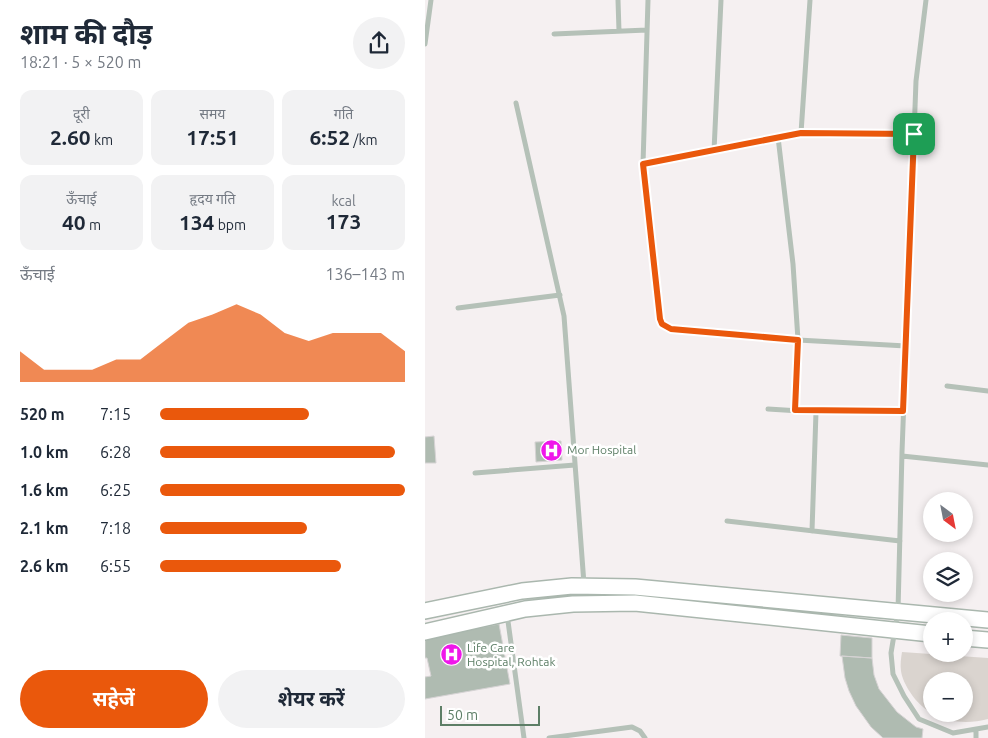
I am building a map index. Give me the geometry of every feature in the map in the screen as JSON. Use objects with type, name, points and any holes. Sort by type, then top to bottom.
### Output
[{"type":"main road","points":[[425,611],[521,591],[584,586],[635,587],[988,620]]},
{"type":"main road","points":[[425,632],[507,613],[573,604],[635,604],[923,633]]},
{"type":"main road","points":[[973,639],[988,640]]},
{"type":"street","points":[[425,44],[431,0]]},
{"type":"street","points":[[618,0],[619,31]]},
{"type":"street","points":[[648,0],[643,164],[662,324],[671,329],[798,340],[906,346]]},
{"type":"street","points":[[714,151],[721,0]]},
{"type":"street","points":[[801,133],[810,0]]},
{"type":"street","points":[[926,0],[916,80],[903,411],[898,611],[893,631],[891,653],[893,674],[919,719],[953,736],[988,727]]},
{"type":"street","points":[[554,34],[647,30]]},
{"type":"street","points":[[516,103],[565,316],[584,586]]},
{"type":"street","points":[[643,164],[801,133],[914,134]]},
{"type":"street","points":[[778,137],[793,264],[798,340],[795,410]]},
{"type":"street","points":[[457,308],[560,296]]},
{"type":"street","points":[[947,386],[988,391]]},
{"type":"street","points":[[768,409],[816,412],[903,411]]},
{"type":"street","points":[[811,531],[816,412]]},
{"type":"street","points":[[902,456],[988,466]]},
{"type":"street","points":[[475,473],[575,465]]},
{"type":"street","points":[[727,521],[900,541]]},
{"type":"street","points":[[507,613],[524,738]]},
{"type":"street","points":[[549,738],[632,727],[640,731],[645,738]]},
{"type":"street","points":[[975,730],[977,738]]},
{"type":"street","points":[[967,731],[967,738]]},
{"type":"shaded area","points":[[902,652],[923,653],[923,662],[973,662],[973,657],[988,658],[988,719],[973,721],[973,672],[923,672],[923,707],[904,682],[901,662]]},
{"type":"building","points":[[434,436],[436,463],[425,463],[425,437]]},
{"type":"building","points":[[561,441],[562,460],[536,462],[535,442]]},
{"type":"building","points":[[499,624],[510,684],[425,699],[425,677],[431,676],[427,658],[425,658],[425,638]]},
{"type":"building","points":[[841,635],[872,638],[872,658],[840,656]]},
{"type":"building","points":[[842,656],[872,658],[874,675],[879,689],[897,712],[916,727],[923,729],[922,738],[883,738],[871,727],[856,706],[849,691]]},
{"type":"place","name":"Mor Hospital","points":[[551,450]]},
{"type":"place","name":"Life Care Hospital, Rohtak","points":[[451,655]]},
{"type":"route","points":[[801,133],[914,134],[903,411],[816,412],[795,410],[798,340],[671,329],[662,324],[643,164],[801,133]]}]
